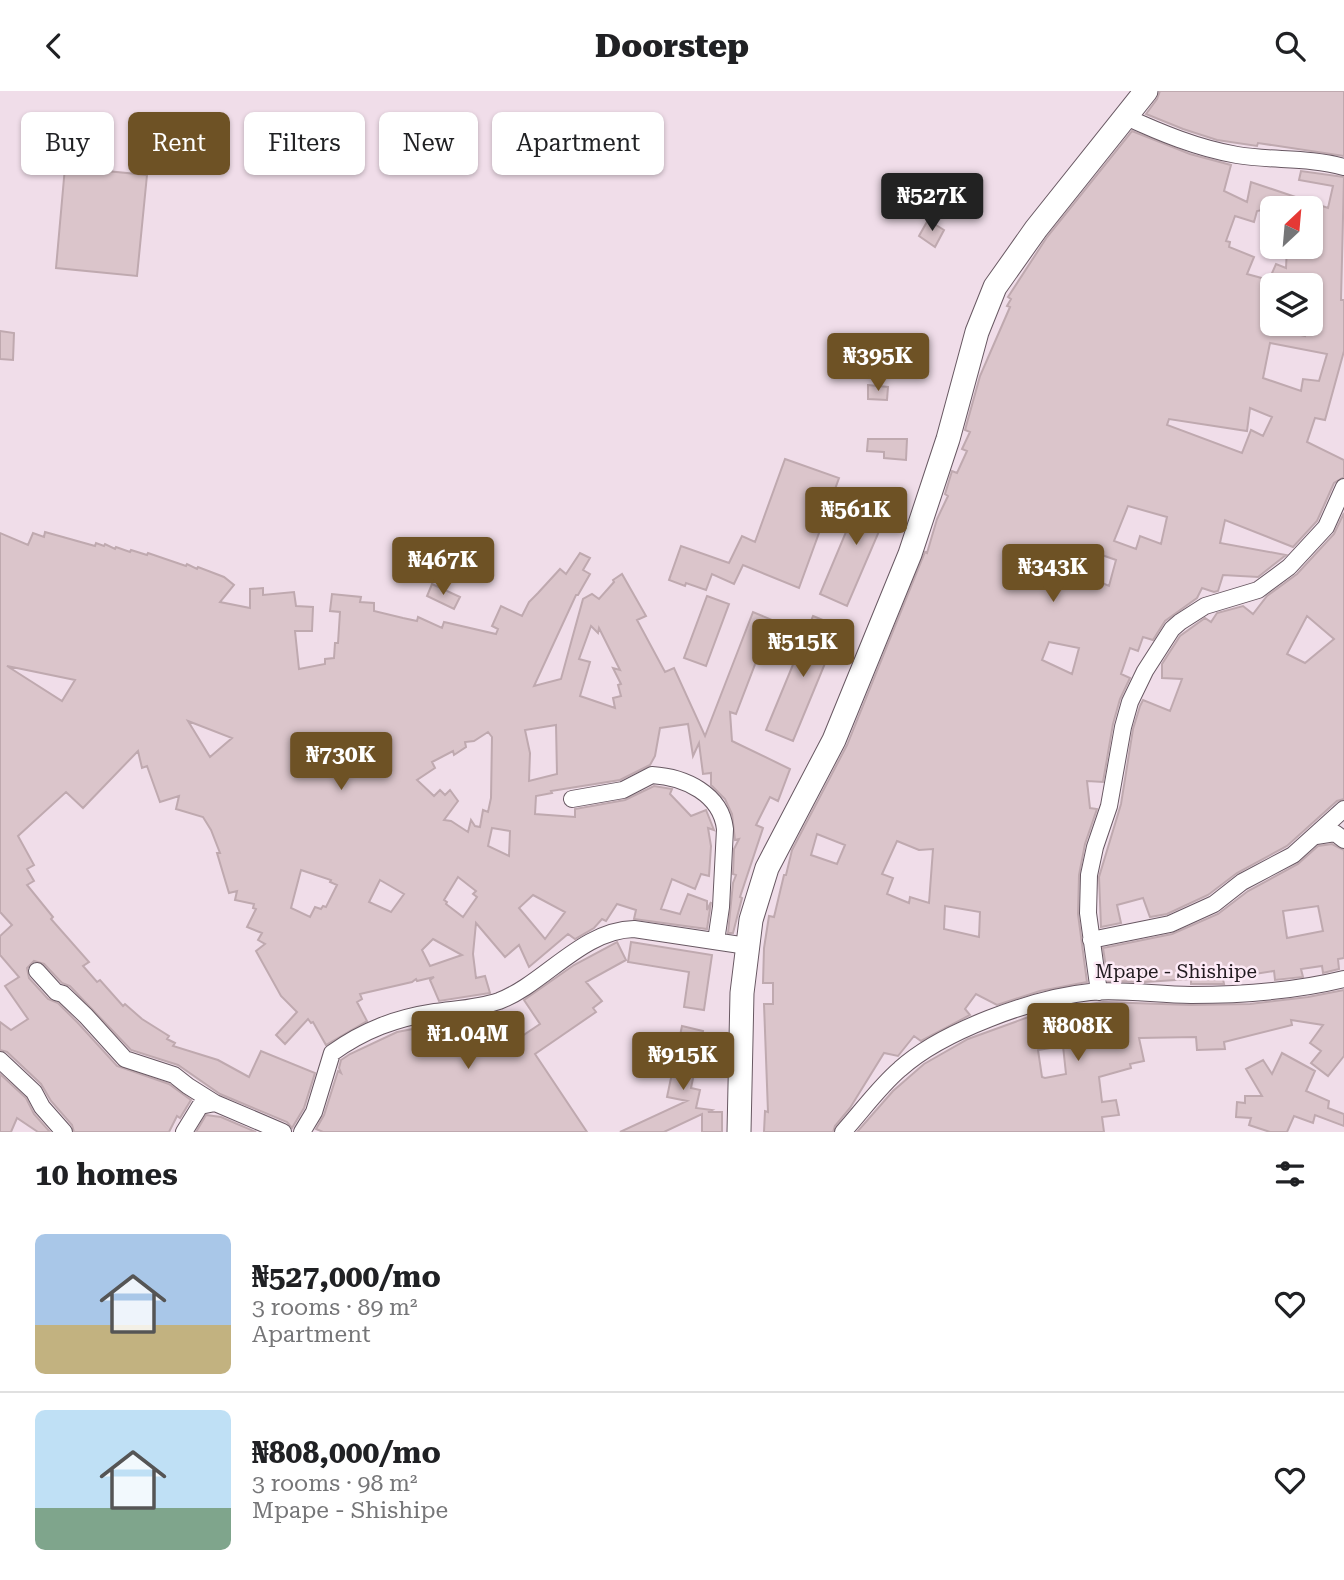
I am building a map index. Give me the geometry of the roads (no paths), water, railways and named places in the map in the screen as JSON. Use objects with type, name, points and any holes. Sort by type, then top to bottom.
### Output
[{"type":"street","points":[[739,1132],[740,1027],[747,946],[751,921],[767,869],[834,740],[910,554],[948,439],[977,332],[995,288],[1036,229],[1146,91]]},
{"type":"street","points":[[1124,116],[1171,138],[1217,151],[1311,160],[1344,167]]},
{"type":"street","points":[[1099,992],[1091,940],[1088,893],[1091,863],[1109,806],[1130,702],[1145,671],[1172,629],[1180,622],[1205,606],[1258,590],[1289,567],[1326,527],[1344,487]]},
{"type":"street","points":[[572,799],[623,790],[652,775],[683,782],[709,794],[718,804],[725,829],[721,907],[716,941]]},
{"type":"street","points":[[1091,940],[1170,923],[1199,912],[1242,882],[1293,855],[1344,809]]},
{"type":"street","points":[[1316,836],[1335,833],[1344,840]]},
{"type":"street","points":[[302,1132],[314,1112],[332,1053],[371,1029],[410,1017],[499,1001],[558,962],[616,929],[634,929],[747,946]]},
{"type":"street","points":[[37,971],[56,992],[63,994],[86,1016],[125,1059],[174,1075],[215,1103],[282,1132]]},
{"type":"street","name":"Mpape - Shishipe","points":[[843,1132],[899,1069],[922,1052],[999,1015],[1056,999],[1099,992],[1192,995],[1273,991],[1344,979]]},
{"type":"street","points":[[0,1060],[34,1092],[42,1107],[64,1132]]},
{"type":"street","points":[[184,1132],[200,1106],[215,1103]]}]
